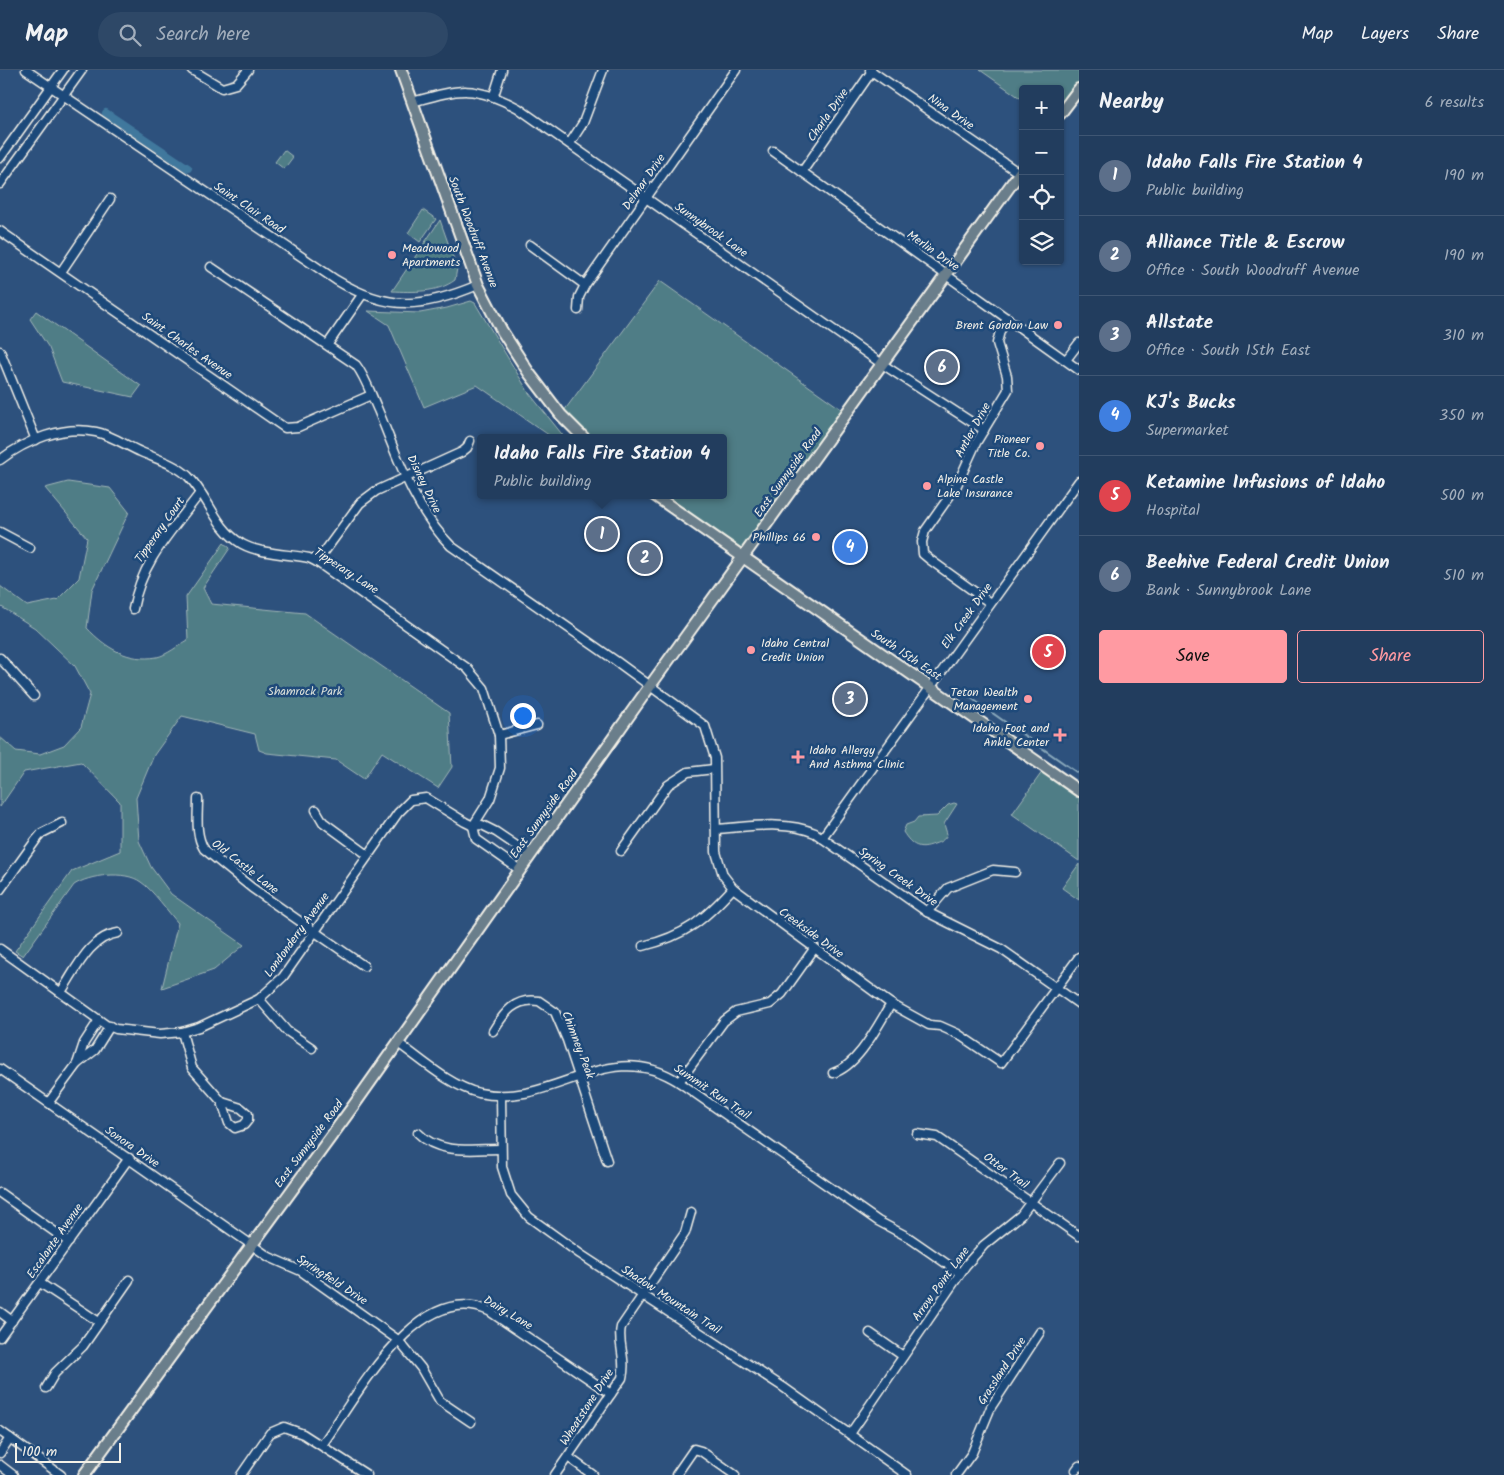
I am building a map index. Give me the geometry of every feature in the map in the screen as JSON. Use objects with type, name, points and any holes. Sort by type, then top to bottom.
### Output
[{"type":"main road","name":"South Woodruff Avenue","points":[[401,70],[478,285],[502,332],[529,373],[561,415],[580,434]]},
{"type":"main road","points":[[1064,109],[1079,89]]},
{"type":"main road","name":"East Sunnyside Road","points":[[84,1475],[398,1043],[650,686],[1019,173]]},
{"type":"main road","points":[[660,499],[743,558]]},
{"type":"main road","name":"South 15th East","points":[[743,558],[1079,791]]},
{"type":"street","name":"Saint Clair Road","points":[[26,70],[336,280],[362,295],[394,302],[421,303],[454,296],[478,285]]},
{"type":"street","points":[[0,158],[63,70]]},
{"type":"street","points":[[0,184],[82,70]]},
{"type":"street","points":[[192,70],[222,88],[236,84],[248,70]]},
{"type":"street","points":[[494,95],[502,70]]},
{"type":"street","points":[[570,143],[583,123],[603,70]]},
{"type":"street","name":"Delmar Drive","points":[[578,310],[579,297],[585,285],[736,70]]},
{"type":"street","name":"Nina Drive","points":[[871,71],[1019,169]]},
{"type":"street","name":"Charla Drive","points":[[802,172],[871,71]]},
{"type":"street","name":"Sunnybrook Lane","points":[[412,102],[463,90],[494,95],[518,108],[882,364],[984,430]]},
{"type":"street","name":"Merlin Drive","points":[[774,151],[1079,370]]},
{"type":"street","points":[[60,272],[110,199]]},
{"type":"street","name":"Saint Charles Avenue","points":[[0,231],[285,428],[298,427],[371,396]]},
{"type":"street","points":[[530,245],[585,285]]},
{"type":"street","name":"Disney Drive","points":[[211,267],[328,344],[356,365],[362,372],[406,478],[423,513],[436,531],[451,546],[650,686]]},
{"type":"street","points":[[328,344],[362,295]]},
{"type":"street","name":"Antler Drive","points":[[990,603],[923,554],[922,542],[925,531],[956,487],[984,430],[1008,390],[1007,376],[997,343],[1000,331],[1008,318]]},
{"type":"street","points":[[1066,360],[1079,343]]},
{"type":"street","points":[[0,351],[36,440]]},
{"type":"street","name":"Tipperary Lane","points":[[0,460],[36,440],[52,434],[76,431],[96,432],[180,470],[200,493],[223,527],[242,544],[252,548],[309,558],[317,562],[467,668],[484,688],[499,735],[500,768],[497,783],[473,826]]},
{"type":"street","points":[[317,562],[328,550],[337,533],[360,503],[376,491],[462,452],[467,448],[470,441]]},
{"type":"street","name":"Elk Creek Drive","points":[[822,838],[1079,481]]},
{"type":"street","name":"Tipperary Court","points":[[133,609],[138,585],[154,555],[200,493]]},
{"type":"street","points":[[0,532],[30,548]]},
{"type":"street","points":[[0,658],[34,696]]},
{"type":"street","name":"Creekside Drive","points":[[650,686],[705,726],[715,758],[716,852],[723,875],[733,888],[814,950],[891,1004],[929,1025],[940,1026],[958,1034],[1001,1063],[1056,988]]},
{"type":"street","points":[[499,735],[537,725]]},
{"type":"street","points":[[621,851],[668,785],[688,772],[714,769]]},
{"type":"street","name":"Londonderry Avenue","points":[[0,949],[110,1026],[146,1034],[182,1032],[225,1016],[259,999],[283,977],[368,854],[405,805],[420,797],[426,798],[473,826],[482,825],[496,832],[530,855]]},
{"type":"street","name":"Old Castle Lane","points":[[198,800],[199,842],[204,850],[252,888],[364,966]]},
{"type":"street","points":[[316,810],[323,822],[368,854]]},
{"type":"street","points":[[0,890],[42,833],[62,822]]},
{"type":"street","name":"Londonderry Avenue","points":[[473,826],[476,839],[520,870]]},
{"type":"street","name":"Spring Creek Drive","points":[[716,829],[786,826],[803,828],[822,838],[927,912],[1001,949],[1079,1004]]},
{"type":"street","points":[[927,912],[948,888],[993,870],[1015,872]]},
{"type":"street","points":[[643,946],[664,941],[687,931],[733,888]]},
{"type":"street","points":[[61,992],[97,940],[107,934],[118,933]]},
{"type":"street","points":[[679,1082],[724,1021],[736,1012],[770,1004],[782,994],[814,950]]},
{"type":"street","points":[[1056,988],[1079,957]]},
{"type":"street","points":[[259,999],[287,1031],[312,1048]]},
{"type":"street","name":"Chimney Peak","points":[[493,1031],[511,1006],[533,1000],[548,1006],[555,1012],[580,1078],[606,1161]]},
{"type":"street","points":[[833,1073],[844,1070],[891,1004]]},
{"type":"street","points":[[77,1064],[84,1043],[99,1020]]},
{"type":"street","points":[[49,1102],[77,1064],[95,1050],[110,1026]]},
{"type":"street","points":[[182,1032],[192,1068],[222,1102]]},
{"type":"street","name":"Summit Run Trail","points":[[398,1043],[467,1089],[500,1096],[532,1092],[580,1078],[599,1069],[638,1066],[653,1068],[679,1082],[878,1221],[908,1237],[960,1272]]},
{"type":"street","name":"Sonora Drive","points":[[0,1069],[252,1243]]},
{"type":"street","name":"Shadow Mountain Trail","points":[[500,1096],[500,1149],[507,1186],[516,1203],[543,1228],[850,1434],[907,1475]]},
{"type":"street","points":[[418,1133],[427,1142],[446,1148],[500,1149]]},
{"type":"street","name":"Otter Trail","points":[[917,1134],[937,1137],[1079,1236]]},
{"type":"street","name":"Escalante Avenue","points":[[0,1337],[129,1158]]},
{"type":"street","name":"Arrow Point Lane","points":[[850,1434],[973,1255],[1010,1226],[1031,1203],[1060,1163]]},
{"type":"street","points":[[0,1193],[69,1242]]},
{"type":"street","name":"Wheatstone Drive","points":[[555,1475],[622,1378],[625,1365],[620,1332],[642,1294],[685,1233],[691,1212]]},
{"type":"street","name":"Springfield Drive","points":[[252,1243],[269,1257],[301,1271],[398,1340],[421,1368],[440,1401],[471,1422]]},
{"type":"street","points":[[46,1388],[55,1373],[83,1346],[129,1280]]},
{"type":"street","points":[[40,1283],[99,1322]]},
{"type":"street","name":"Dairy Lane","points":[[322,1445],[398,1340],[420,1321],[442,1308],[456,1304],[477,1306],[489,1311],[611,1394]]},
{"type":"street","points":[[0,1312],[12,1321]]},
{"type":"street","name":"Grassland Drive","points":[[956,1475],[972,1453],[991,1407],[1040,1332]]},
{"type":"street","points":[[870,1333],[903,1356]]},
{"type":"street","points":[[241,1475],[265,1439],[279,1427],[292,1428],[368,1475]]},
{"type":"street","points":[[0,1431],[61,1475]]},
{"type":"street","points":[[0,1453],[10,1438]]},
{"type":"street","points":[[676,1475],[694,1449],[701,1451],[736,1475]]},
{"type":"street","points":[[568,1457],[593,1475]]},
{"type":"street","points":[[0,1465],[13,1475]]},
{"type":"green space","points":[[980,70],[1079,70],[1079,88],[1064,109],[1064,85],[1019,85],[1019,97]]},
{"type":"green space","points":[[284,150],[293,157],[284,169],[275,162]]},
{"type":"green space","points":[[423,210],[436,219],[420,242],[408,233]]},
{"type":"green space","points":[[440,220],[457,268],[455,280],[433,289],[392,291]]},
{"type":"green space","points":[[660,281],[847,413],[743,558],[661,499],[727,499],[727,434],[580,434],[561,415]]},
{"type":"green space","points":[[471,301],[475,303],[529,393],[562,434],[547,434],[477,385],[424,407],[389,325],[368,311],[420,313]]},
{"type":"green space","points":[[36,311],[141,386],[133,397],[62,382],[49,348],[30,319]]},
{"type":"green space","name":"Shamrock Park","points":[[68,482],[110,488],[129,512],[92,590],[87,628],[102,642],[118,652],[136,657],[157,657],[188,640],[186,597],[224,543],[230,548],[203,588],[211,604],[305,613],[449,713],[452,767],[438,788],[382,752],[364,779],[336,760],[267,753],[259,750],[255,734],[182,716],[154,755],[136,798],[139,841],[151,867],[171,894],[244,945],[214,970],[162,988],[178,923],[146,886],[134,878],[117,875],[98,876],[74,885],[23,956],[15,951],[72,871],[120,851],[120,802],[81,762],[24,772],[0,807],[0,737],[16,751],[40,754],[64,745],[81,727],[90,694],[75,666],[35,628],[0,606],[0,586],[27,606],[57,600],[79,578],[87,538],[45,488]]},
{"type":"green space","points":[[1045,768],[1079,792],[1079,861],[1012,814]]},
{"type":"green space","points":[[957,804],[944,824],[947,834],[940,842],[924,847],[916,846],[903,832],[906,825],[914,822],[918,817],[937,816],[948,805]]},
{"type":"green space","points":[[1079,864],[1079,900],[1062,888]]},
{"type":"waterway","points":[[106,113],[188,168]]},
{"type":"waterway","points":[[954,686],[1079,774]]},
{"type":"place","name":"Meadowood Apartments","points":[[392,255]]},
{"type":"place","name":"Brent Gordon Law","points":[[1058,325]]},
{"type":"place","name":"Beehive Federal Credit Union","points":[[942,367]]},
{"type":"place","name":"Pioneer Title Co.","points":[[1040,446]]},
{"type":"place","name":"Alpine Castle Lake Insurance","points":[[927,486]]},
{"type":"place","name":"Idaho Falls Fire Station 4","points":[[602,534]]},
{"type":"place","name":"Phillips 66","points":[[816,537]]},
{"type":"place","name":"KJ's Bucks","points":[[850,547]]},
{"type":"place","name":"Alliance Title & Escrow","points":[[645,558]]},
{"type":"place","name":"Idaho Central Credit Union","points":[[751,650]]},
{"type":"place","name":"Ketamine Infusions of Idaho","points":[[1048,652]]},
{"type":"place","name":"Allstate","points":[[850,699]]},
{"type":"place","name":"Teton Wealth Management","points":[[1028,699]]},
{"type":"place","name":"Idaho Foot and Ankle Center","points":[[1060,735]]},
{"type":"place","name":"Idaho Allergy And Asthma Clinic","points":[[798,757]]}]
